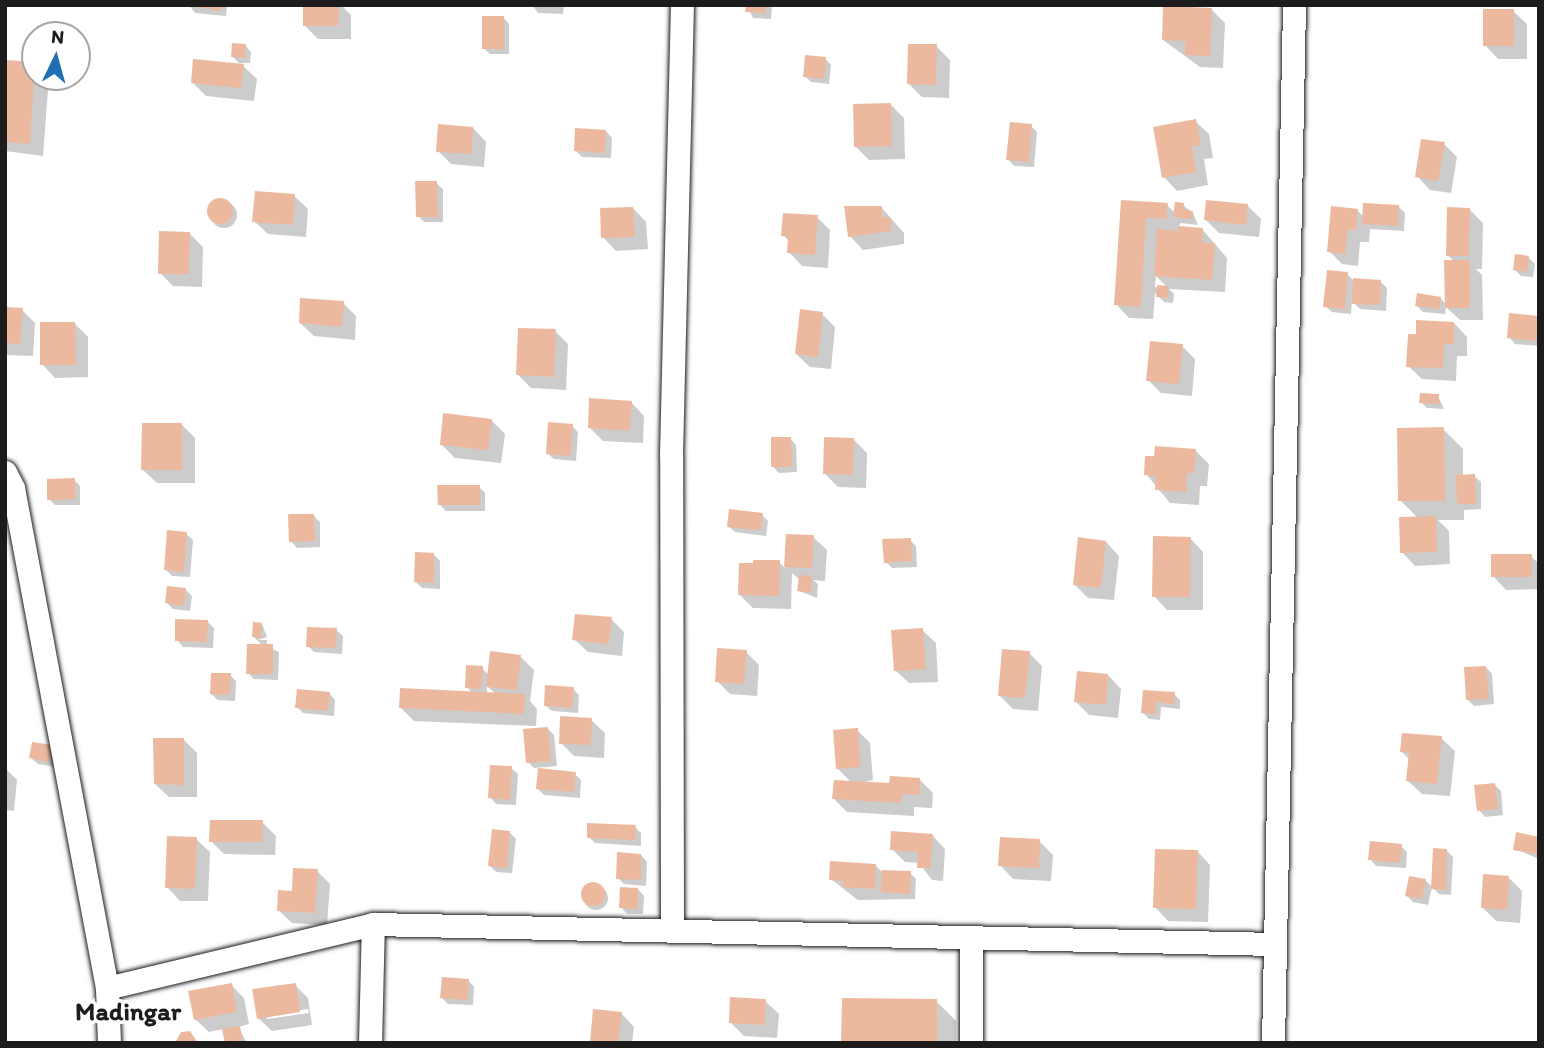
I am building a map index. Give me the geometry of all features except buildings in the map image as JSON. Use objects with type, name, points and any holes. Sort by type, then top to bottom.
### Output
[{"type":"street","points":[[672,927],[671,454],[682,5]]},
{"type":"street","points":[[1273,1043],[1272,944],[1294,5]]},
{"type":"street","points":[[5,472],[13,488],[107,988],[109,1043]]},
{"type":"street","points":[[370,1043],[373,924]]},
{"type":"street","points":[[107,988],[373,924],[672,927],[971,939],[1272,944]]},
{"type":"street","points":[[971,939],[971,1043]]},
{"type":"district","name":"Madingar","points":[[128,1012]]}]
